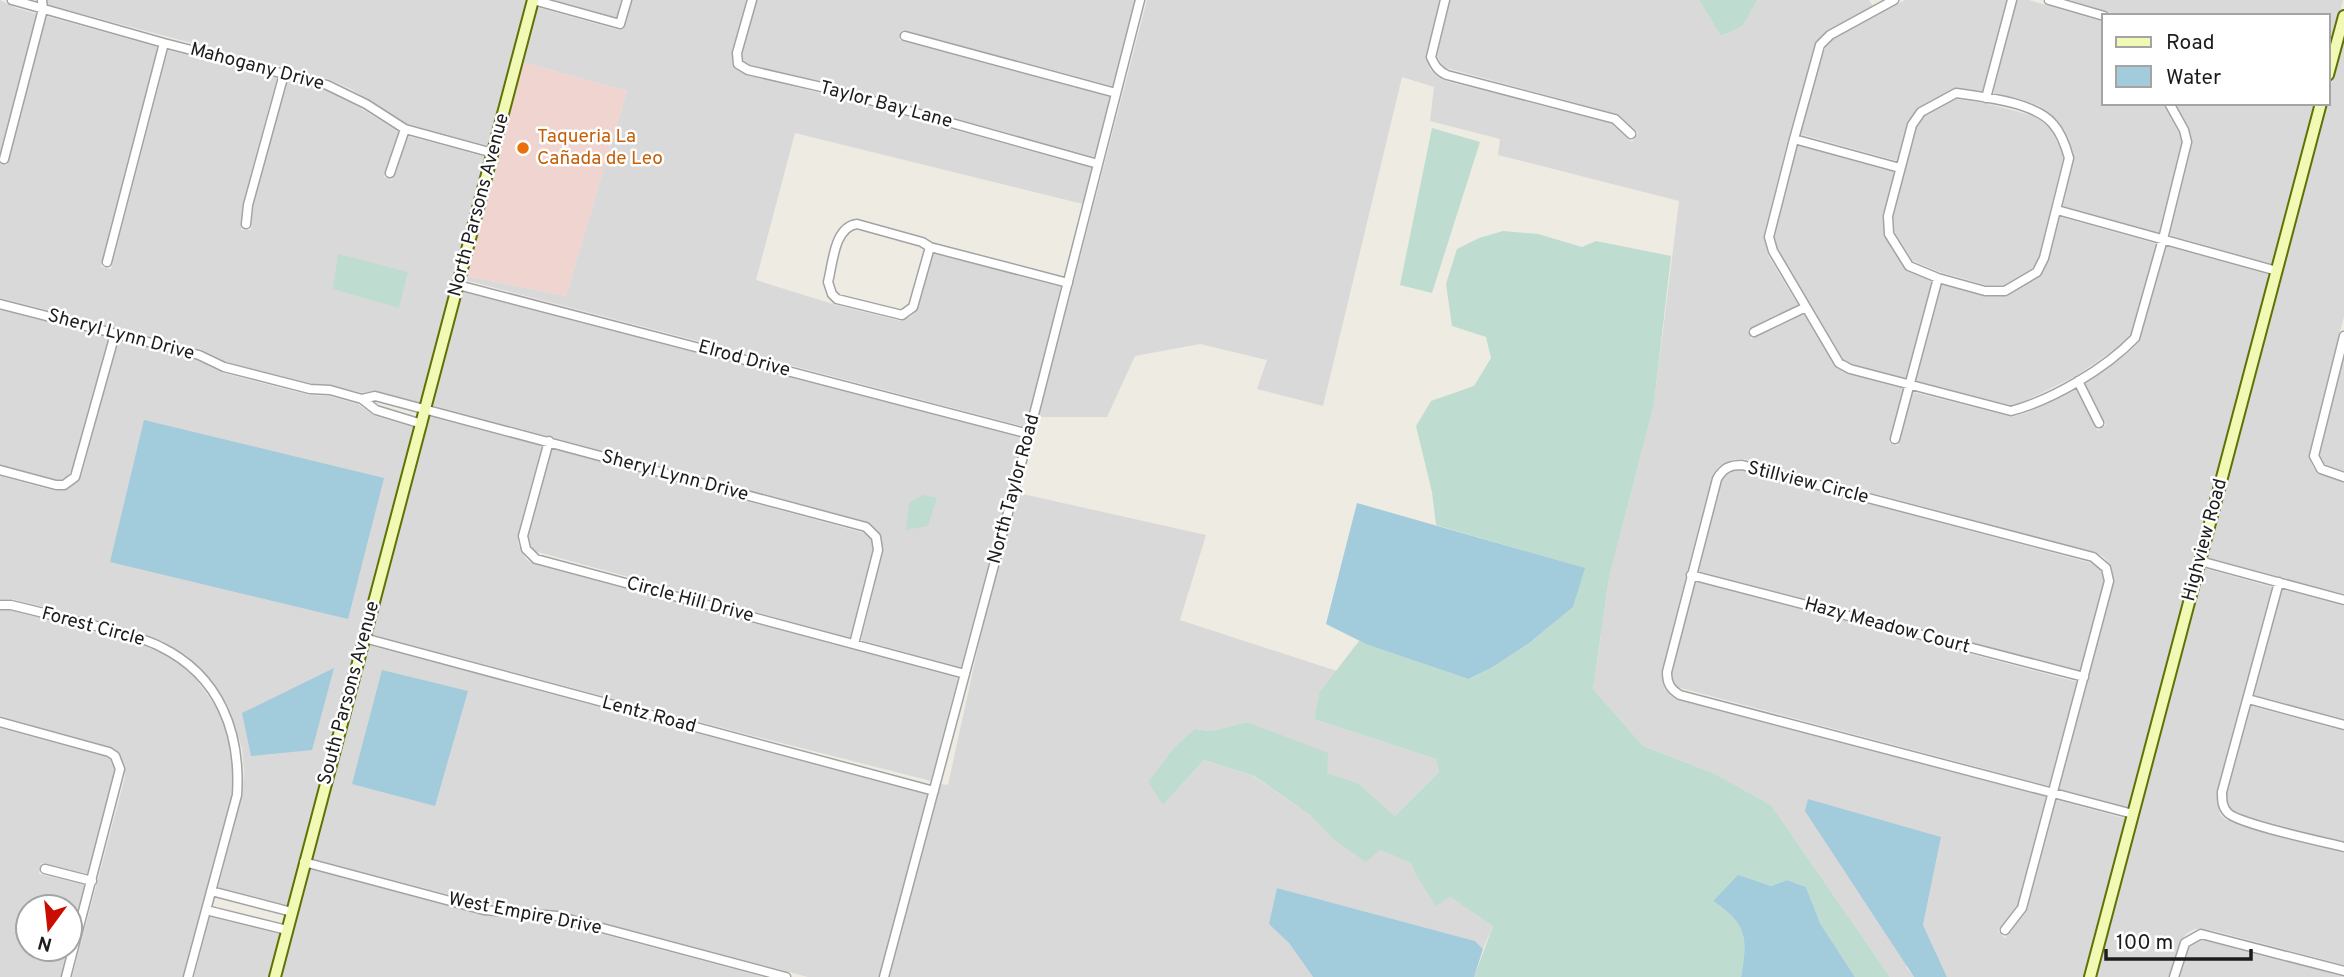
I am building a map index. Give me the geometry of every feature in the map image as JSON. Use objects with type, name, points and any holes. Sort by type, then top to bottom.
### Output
[{"type":"main road","name":"North Parsons Avenue","points":[[426,410],[533,0]]},
{"type":"main road","points":[[2330,68],[2344,16]]},
{"type":"main road","name":"Highview Road","points":[[2090,977],[2320,105]]},
{"type":"main road","name":"South Parsons Avenue","points":[[275,977],[426,410]]},
{"type":"street","name":"Mahogany Drive","points":[[12,0],[43,5],[164,43],[327,85],[348,94],[405,129],[493,153]]},
{"type":"street","points":[[533,0],[620,24],[626,0]]},
{"type":"street","name":"Taylor Bay Lane","points":[[752,0],[737,53],[738,64],[748,70],[830,89],[1098,163]]},
{"type":"street","name":"North Taylor Road","points":[[884,977],[1029,434],[1140,0]]},
{"type":"street","points":[[1445,0],[1431,57],[1440,71],[1615,119],[1631,134]]},
{"type":"street","points":[[1894,0],[1878,4],[1830,35],[1820,45],[1769,237],[1773,251],[1839,363],[1850,369],[2011,411],[2078,381],[2124,350],[2135,338],[2188,142],[2170,105]]},
{"type":"street","points":[[1986,98],[2012,0]]},
{"type":"street","points":[[2049,0],[2102,15]]},
{"type":"street","points":[[4,159],[43,5]]},
{"type":"street","points":[[905,36],[1116,93]]},
{"type":"street","points":[[107,262],[164,43]]},
{"type":"street","points":[[246,224],[247,205],[284,74]]},
{"type":"street","points":[[1956,93],[2036,111],[2053,123],[2069,158],[2044,258],[2037,272],[2005,291],[1985,291],[1938,278],[1909,266],[1889,234],[1888,216],[1900,168],[1912,125],[1921,111],[1956,93]]},
{"type":"street","points":[[390,173],[405,129]]},
{"type":"street","points":[[1794,139],[1900,168]]},
{"type":"street","points":[[2057,211],[2277,271]]},
{"type":"street","points":[[930,247],[913,307],[902,315],[837,299],[829,289],[828,282],[841,233],[850,225],[857,224],[922,242],[930,247],[1068,283]]},
{"type":"street","points":[[1895,439],[1938,278]]},
{"type":"street","name":"Elrod Drive","points":[[458,285],[1029,434]]},
{"type":"street","name":"Sheryl Lynn Drive","points":[[0,304],[199,355],[224,367],[362,399],[376,410],[422,424]]},
{"type":"street","points":[[1754,332],[1806,307]]},
{"type":"street","points":[[0,470],[56,485],[64,485],[75,477],[115,334]]},
{"type":"street","points":[[2344,336],[2314,456],[2321,469],[2344,477]]},
{"type":"street","points":[[2078,381],[2099,424]]},
{"type":"street","name":"Sheryl Lynn Drive","points":[[362,399],[375,396],[866,527],[876,537],[878,550],[854,644]]},
{"type":"street","name":"Circle Hill Drive","points":[[549,441],[523,536],[523,543],[530,555],[965,674]]},
{"type":"street","name":"Stillview Circle","points":[[2053,793],[2109,581],[2106,568],[2101,562],[2093,557],[1756,468],[1734,465],[1721,472],[1691,575],[1667,672],[1669,686],[1674,691],[1680,695],[2053,793],[2133,814]]},
{"type":"street","points":[[2200,561],[2344,600]]},
{"type":"street","name":"Hazy Meadow Court","points":[[1691,575],[2084,677]]},
{"type":"street","points":[[2279,582],[2222,792],[2222,803],[2227,812],[2243,821],[2344,847]]},
{"type":"street","name":"Forest Circle","points":[[0,605],[11,605],[139,637],[162,647],[183,660],[213,692],[224,709],[232,729],[239,771],[237,795],[188,977]]},
{"type":"street","name":"Lentz Road","points":[[364,638],[934,791]]},
{"type":"street","points":[[2248,699],[2344,725]]},
{"type":"street","points":[[0,722],[109,752],[120,769],[66,977]]},
{"type":"street","points":[[2005,930],[2022,908],[2053,793]]},
{"type":"street","name":"West Empire Drive","points":[[304,862],[484,910],[557,916],[786,977]]},
{"type":"street","points":[[45,869],[92,881]]},
{"type":"street","points":[[211,891],[292,912]]},
{"type":"street","points":[[206,909],[287,930]]},
{"type":"street","points":[[2174,977],[2185,943],[2201,934],[2344,971]]},
{"type":"shaded area","points":[[0,0],[37,14],[0,154]]},
{"type":"shaded area","points":[[47,0],[528,0],[489,146],[407,124],[351,89],[328,79],[48,5]]},
{"type":"shaded area","points":[[553,0],[621,0],[617,18]]},
{"type":"shaded area","points":[[632,0],[747,0],[732,52],[735,69],[747,75],[1092,168],[1083,204],[795,133],[756,280],[836,305],[901,321],[912,316],[918,308],[933,253],[1061,287],[1026,427],[465,280],[466,276],[566,296],[627,91],[522,62],[536,7],[619,30],[625,26]]},
{"type":"shaded area","points":[[757,0],[1135,0],[1113,86],[902,30],[899,40],[1110,97],[1095,157],[831,84],[750,65],[743,61],[742,53]]},
{"type":"shaded area","points":[[1147,0],[1440,0],[1426,56],[1430,69],[1436,75],[1446,81],[1613,124],[1632,142],[1638,133],[1617,114],[1443,67],[1437,56],[1437,48],[1450,0],[1699,0],[1721,36],[1743,26],[1757,0],[1869,0],[1873,6],[1828,30],[1815,44],[1764,236],[1768,255],[1798,305],[1748,329],[1751,339],[1804,314],[1837,368],[1848,374],[1904,389],[1889,443],[1898,446],[1913,392],[2012,417],[2076,389],[2098,431],[2106,425],[2085,383],[2127,354],[2139,342],[2166,246],[2270,275],[2129,808],[2059,789],[2114,582],[2110,564],[2095,552],[1744,459],[1735,459],[1718,467],[1713,476],[1688,568],[1662,671],[1664,688],[1671,696],[2046,797],[2018,905],[1998,931],[2005,938],[2027,909],[2056,800],[2127,819],[2085,977],[1947,977],[1923,925],[1941,837],[1906,967],[1914,977],[1890,977],[1771,805],[1713,773],[1643,746],[1593,689],[1609,578],[1654,404],[1679,201],[1498,155],[1500,139],[1430,121],[1434,87],[1402,77],[1323,406],[1257,389],[1267,360],[1200,344],[1135,356],[1107,417],[1039,417],[1036,427]]},
{"type":"shaded area","points":[[1905,0],[2007,0],[1983,91],[1954,88],[1919,107],[1907,124],[1897,161],[1800,134],[1825,48],[1833,39]]},
{"type":"shaded area","points":[[2017,0],[2029,0],[2102,21],[2102,105],[2164,105],[2182,142],[2160,233],[2063,206],[2074,157],[2057,120],[2038,105],[1993,94]]},
{"type":"shaded area","points":[[2070,0],[2343,0],[2330,49],[2330,14],[2114,14]]},
{"type":"shaded area","points":[[46,16],[158,47],[101,267],[111,269],[168,50],[277,78],[243,204],[241,230],[251,230],[253,206],[287,81],[325,90],[346,99],[399,132],[384,177],[392,180],[408,136],[486,157],[422,403],[376,391],[364,393],[331,385],[311,384],[226,362],[200,349],[0,298],[0,164],[7,165]]},
{"type":"shaded area","points":[[2344,35],[2344,316],[2309,455],[2312,466],[2319,474],[2344,482],[2344,594],[2206,557],[2325,105],[2330,105],[2330,88]]},
{"type":"shaded area","points":[[522,62],[627,91],[566,296],[466,276]]},
{"type":"shaded area","points":[[1956,99],[1985,103],[2034,116],[2049,127],[2061,149],[2063,159],[2039,256],[2033,268],[2004,285],[1986,285],[1913,261],[1894,231],[1893,216],[1916,127],[1924,116]]},
{"type":"shaded area","points":[[2176,105],[2315,105],[2273,264],[2169,235],[2192,143],[2189,127]]},
{"type":"shaded area","points":[[1797,145],[1894,172],[1883,214],[1884,235],[1905,269],[1932,281],[1906,379],[1843,359],[1777,249],[1774,237]]},
{"type":"shaded area","points":[[2060,217],[2157,244],[2131,335],[2076,376],[2023,402],[2011,405],[1916,381],[1942,284],[1984,296],[2007,296],[2041,275],[2049,259]]},
{"type":"shaded area","points":[[462,291],[1023,438],[961,667],[861,640],[883,550],[880,534],[870,523],[432,405]]},
{"type":"shaded area","points":[[0,309],[109,338],[73,468],[63,479],[57,480],[0,465]]},
{"type":"shaded area","points":[[118,340],[197,360],[223,373],[309,395],[329,396],[358,404],[375,416],[416,428],[288,905],[218,887],[242,795],[244,770],[242,748],[228,706],[202,670],[186,655],[141,632],[12,599],[0,599],[0,476],[55,491],[64,490],[78,481]]},
{"type":"shaded area","points":[[2344,356],[2344,471],[2324,464],[2319,455]]},
{"type":"shaded area","points":[[429,416],[542,446],[518,534],[522,553],[534,564],[958,678],[931,781],[370,634]]},
{"type":"shaded area","points":[[552,448],[864,533],[872,540],[873,550],[851,638],[534,551],[528,536]]},
{"type":"shaded area","points":[[1735,470],[2098,567],[2102,571],[2104,581],[2080,671],[1698,571],[1721,481]]},
{"type":"shaded area","points":[[1018,493],[1206,535],[1180,620],[1337,671],[1319,693],[1314,719],[1436,759],[1439,772],[1395,816],[1358,783],[1327,773],[1277,734],[1247,722],[1211,731],[1195,729],[1163,805],[1204,760],[1253,776],[1310,815],[1333,839],[1380,850],[1411,863],[1415,874],[1436,905],[1450,897],[1493,926],[1483,949],[1475,941],[1277,888],[1270,924],[1289,943],[1313,977],[889,977],[941,784],[948,785],[986,611]]},
{"type":"shaded area","points":[[2203,568],[2272,587],[2218,791],[2220,814],[2224,819],[2242,826],[2344,853],[2344,965],[2215,931],[2195,929],[2180,941],[2169,977],[2095,977]]},
{"type":"shaded area","points":[[1695,581],[2077,682],[2049,786],[1677,687],[1672,673]]},
{"type":"shaded area","points":[[2282,589],[2344,606],[2344,719],[2254,695]]},
{"type":"shaded area","points":[[10,610],[137,643],[159,652],[180,664],[195,678],[220,712],[232,750],[232,794],[183,977],[72,977],[76,963],[84,963],[84,932],[125,777],[125,766],[119,753],[110,747],[0,716],[0,611]]},
{"type":"shaded area","points":[[368,645],[928,795],[879,977],[808,977],[558,911],[485,904],[310,858]]},
{"type":"shaded area","points":[[2251,706],[2344,731],[2344,842],[2245,816],[2230,808],[2227,793]]},
{"type":"shaded area","points":[[0,728],[107,757],[115,770],[89,874],[41,863],[39,874],[86,885],[84,893],[14,893],[14,963],[65,963],[61,977],[0,977]]},
{"type":"shaded area","points":[[308,868],[483,915],[556,922],[764,977],[280,977]]},
{"type":"shaded area","points":[[210,916],[281,934],[270,977],[194,977]]},
{"type":"shaded area","points":[[2201,940],[2344,977],[2179,977],[2189,947]]},
{"type":"green space","points":[[1699,0],[1757,0],[1743,26],[1721,36]]},
{"type":"green space","points":[[1432,128],[1480,142],[1432,293],[1400,285]]},
{"type":"green space","points":[[1503,231],[1538,234],[1582,247],[1596,241],[1671,256],[1654,404],[1609,578],[1593,689],[1643,746],[1713,773],[1771,805],[1890,977],[1855,977],[1820,923],[1806,887],[1787,880],[1771,886],[1738,876],[1713,901],[1733,917],[1742,933],[1744,951],[1741,977],[1474,977],[1493,926],[1450,897],[1436,906],[1411,863],[1380,850],[1366,862],[1333,839],[1310,815],[1254,776],[1204,760],[1163,805],[1148,782],[1174,748],[1195,729],[1211,731],[1247,722],[1328,753],[1327,773],[1358,783],[1395,816],[1439,772],[1436,759],[1314,719],[1319,693],[1359,641],[1470,679],[1528,644],[1573,607],[1584,568],[1436,525],[1432,492],[1416,426],[1431,401],[1474,386],[1491,358],[1486,337],[1452,326],[1446,284],[1457,249],[1479,238]]},
{"type":"green space","points":[[338,254],[408,272],[399,308],[333,289]]},
{"type":"green space","points":[[923,495],[937,498],[928,526],[906,530],[909,503]]},
{"type":"water","points":[[144,420],[384,478],[348,619],[110,562]]},
{"type":"water","points":[[1357,503],[1585,568],[1573,607],[1528,644],[1469,679],[1366,644],[1326,624]]},
{"type":"water","points":[[334,668],[312,750],[251,756],[242,713]]},
{"type":"water","points":[[382,670],[468,691],[435,806],[352,784]]},
{"type":"water","points":[[1808,799],[1941,837],[1923,925],[1947,977],[1914,977],[1805,811]]},
{"type":"water","points":[[1738,875],[1771,886],[1787,880],[1806,887],[1820,923],[1855,977],[1741,977],[1744,951],[1742,933],[1733,917],[1713,901]]},
{"type":"water","points":[[1277,888],[1475,941],[1483,949],[1474,977],[1313,977],[1289,943],[1269,924]]},
{"type":"place","name":"Taqueria La Cañada de Leo","points":[[523,148]]}]
